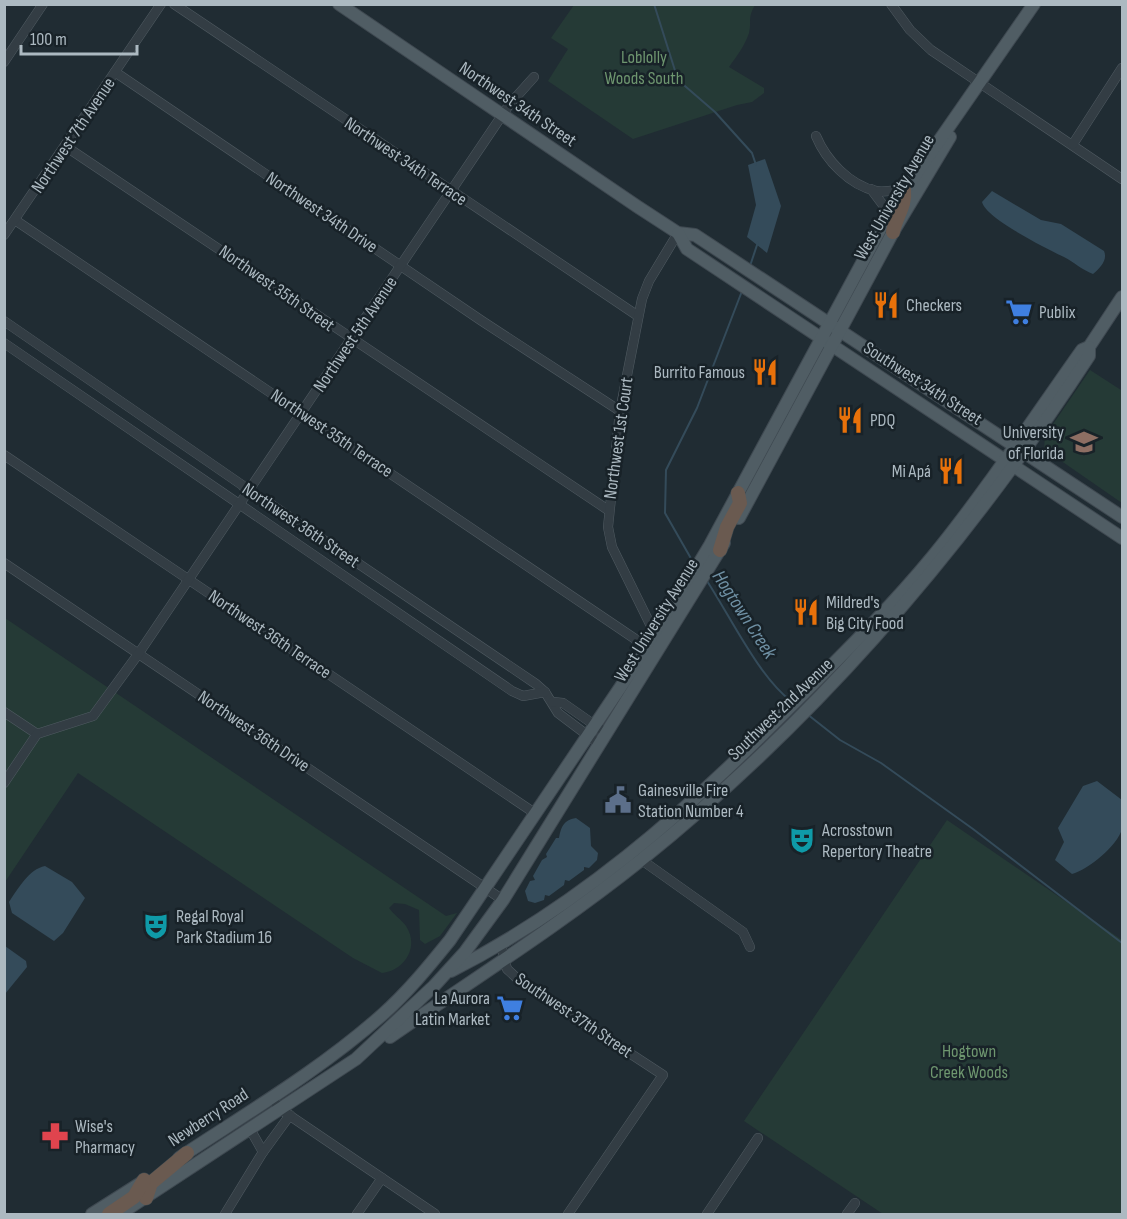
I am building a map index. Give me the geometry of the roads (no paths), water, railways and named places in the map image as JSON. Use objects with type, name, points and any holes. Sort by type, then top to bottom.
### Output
[{"type":"highway","points":[[893,232],[895,219],[905,202],[904,190]]},
{"type":"highway","points":[[715,548],[741,499],[738,493]]},
{"type":"highway","points":[[146,1198],[151,1183],[187,1153]]},
{"type":"highway","points":[[109,1215],[134,1197],[144,1180]]},
{"type":"main road","name":"Northwest 34th Street","points":[[339,4],[502,116],[678,232],[695,235],[835,328]]},
{"type":"main road","name":"West University Avenue","points":[[342,1046],[383,1014],[434,960],[487,889],[588,737],[601,729],[664,633],[715,548],[828,342],[889,213],[1034,4]]},
{"type":"main road","name":"West University Avenue","points":[[835,328],[924,177],[968,110],[980,84]]},
{"type":"main road","name":"Northwest 34th Street","points":[[678,232],[687,249],[828,342]]},
{"type":"main road","name":"Southwest 2nd Avenue","points":[[383,1014],[445,975],[501,945],[615,866],[637,857],[814,684],[841,666],[889,624],[941,562],[1010,462],[1089,356],[1089,347],[1122,297]]},
{"type":"main road","name":"Southwest 34th Street","points":[[835,328],[1122,518]]},
{"type":"main road","name":"West University Avenue","points":[[738,493],[828,342]]},
{"type":"main road","name":"Southwest 34th Street","points":[[828,342],[1122,538]]},
{"type":"main road","name":"West University Avenue","points":[[285,1112],[357,1059],[445,975],[503,900],[599,744],[601,729],[647,647],[664,633]]},
{"type":"main road","name":"Southwest 2nd Avenue","points":[[357,1059],[505,960],[591,897],[793,724],[823,694],[841,666]]},
{"type":"main road","points":[[591,897],[595,890],[612,876],[615,866]]},
{"type":"main road","name":"Newberry Road","points":[[92,1215],[271,1097],[342,1046]]},
{"type":"main road","name":"Newberry Road","points":[[120,1215],[250,1129],[285,1112]]},
{"type":"street","points":[[4,62],[43,4]]},
{"type":"street","name":"Northwest 7th Avenue","points":[[4,235],[161,4]]},
{"type":"street","name":"Northwest 34th Terrace","points":[[174,4],[639,316]]},
{"type":"street","points":[[891,4],[931,50],[1122,179]]},
{"type":"street","points":[[898,14],[904,4]]},
{"type":"street","points":[[1073,144],[1122,68]]},
{"type":"street","name":"Northwest 34th Drive","points":[[115,72],[620,411]]},
{"type":"street","name":"Northwest 5th Avenue","points":[[37,734],[93,716],[189,580],[502,116],[534,77]]},
{"type":"street","points":[[816,136],[823,153],[836,167],[872,189],[889,213]]},
{"type":"street","name":"Northwest 35th Street","points":[[65,146],[608,510]]},
{"type":"street","points":[[872,189],[904,190]]},
{"type":"street","name":"Northwest 35th Terrace","points":[[15,220],[647,647]]},
{"type":"street","name":"Northwest 1st Court","points":[[664,633],[650,624],[612,547],[608,510],[620,411],[639,316],[648,281],[678,232]]},
{"type":"street","name":"Northwest 36th Street","points":[[4,321],[242,484],[248,492],[266,501],[394,587],[545,692],[558,713],[599,744]]},
{"type":"street","points":[[4,343],[512,691],[523,696],[545,692]]},
{"type":"street","name":"Northwest 36th Terrace","points":[[4,455],[536,814]]},
{"type":"street","name":"Northwest 36th Drive","points":[[4,563],[503,900]]},
{"type":"street","points":[[383,602],[394,587]]},
{"type":"street","points":[[553,702],[563,704],[601,729]]},
{"type":"street","points":[[4,712],[37,734],[4,783]]},
{"type":"street","points":[[637,857],[743,932],[750,947]]},
{"type":"street","name":"Southwest 37th Street","points":[[501,945],[507,969],[521,982],[663,1075],[568,1215]]},
{"type":"street","points":[[271,1097],[285,1112],[435,1215]]},
{"type":"street","name":"West University Avenue","points":[[225,1215],[285,1112]]},
{"type":"street","points":[[250,1129],[263,1152]]},
{"type":"street","points":[[707,1215],[758,1138]]},
{"type":"street","points":[[357,1215],[382,1178]]},
{"type":"street","points":[[847,1215],[855,1203]]},
{"type":"water","points":[[765,159],[781,206],[767,253],[747,237],[756,205],[748,165]]},
{"type":"water","points":[[992,191],[1041,220],[1061,224],[1104,251],[1103,264],[1093,274],[1005,225],[986,209],[982,202]]},
{"type":"water","points":[[1097,781],[1122,800],[1123,826],[1115,842],[1102,856],[1086,868],[1072,874],[1055,860],[1064,842],[1058,828],[1083,786]]},
{"type":"water","points":[[576,818],[590,828],[591,846],[598,853],[597,860],[589,868],[584,867],[584,870],[569,881],[565,880],[564,885],[549,896],[545,895],[544,900],[535,903],[528,901],[525,891],[530,881],[535,880],[533,876],[542,860],[547,857],[546,854],[556,838],[559,838],[563,825]]},
{"type":"water","points":[[45,866],[72,882],[85,898],[63,933],[54,941],[12,913],[9,902],[29,875]]},
{"type":"water","points":[[5,946],[26,961],[27,967],[5,994]]},
{"type":"waterway","points":[[654,4],[678,80],[715,112],[752,153],[756,165]]},
{"type":"waterway","name":"Hogtown Creek","points":[[750,266],[758,242]]},
{"type":"waterway","name":"Hogtown Creek","points":[[693,562],[665,513],[666,470],[697,408],[742,291]]},
{"type":"waterway","name":"Hogtown Creek","points":[[707,581],[756,662],[791,701]]},
{"type":"waterway","name":"Hogtown Creek","points":[[807,714],[840,740],[881,763],[973,829],[1122,943]]},
{"type":"place","name":"Checkers","points":[[886,305]]},
{"type":"place","name":"Publix","points":[[1019,312]]},
{"type":"place","name":"Burrito Famous","points":[[765,372]]},
{"type":"place","name":"PDQ","points":[[850,420]]},
{"type":"place","name":"University of Florida","points":[[1084,442]]},
{"type":"place","name":"Mi Apá","points":[[951,471]]},
{"type":"place","name":"Mildred's Big City Food","points":[[806,612]]},
{"type":"place","name":"Gainesville Fire Station Number 4","points":[[618,800]]},
{"type":"place","name":"Acrosstown Repertory Theatre","points":[[802,840]]},
{"type":"place","name":"Regal Royal Park Stadium 16","points":[[156,926]]},
{"type":"place","name":"La Aurora Latin Market","points":[[510,1008]]},
{"type":"place","name":"Wise's Pharmacy","points":[[55,1136]]},
{"type":"park label","name":"Loblolly Woods South","points":[[644,67]]},
{"type":"park label","name":"Hogtown Creek Woods","points":[[969,1061]]}]
